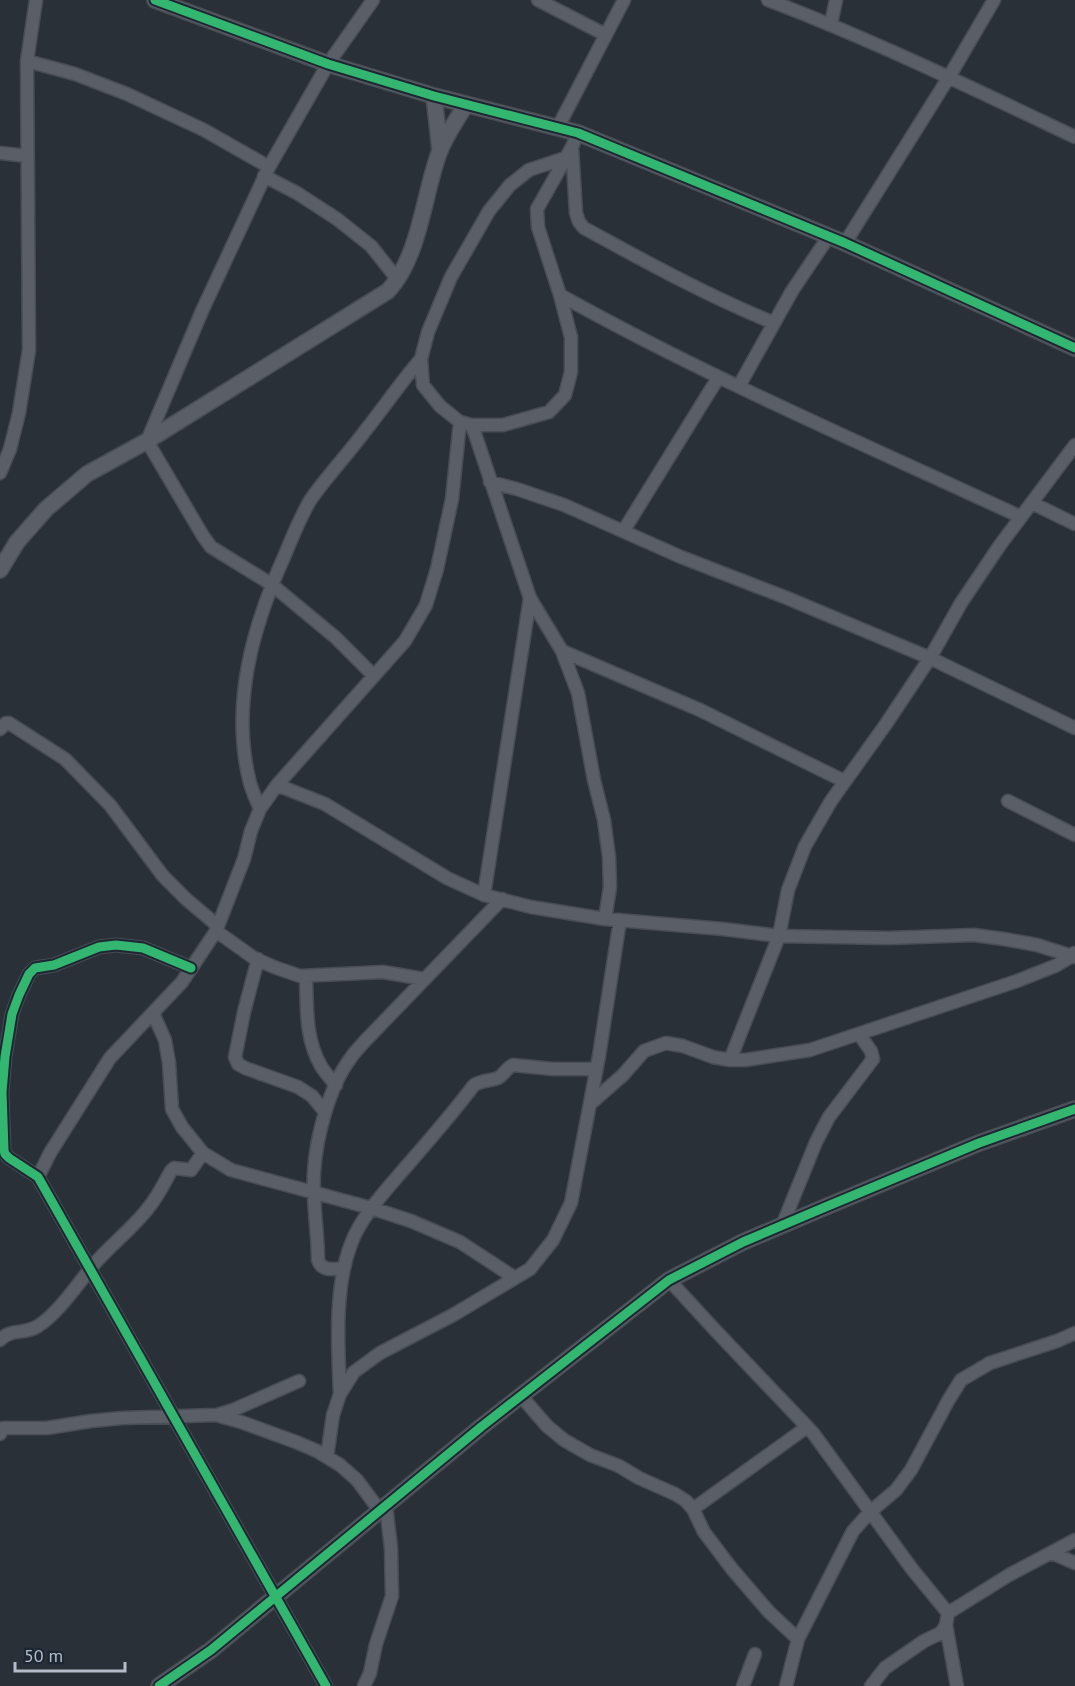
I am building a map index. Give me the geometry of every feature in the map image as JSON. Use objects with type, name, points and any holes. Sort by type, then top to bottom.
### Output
[{"type":"street","points":[[0,473],[10,449],[19,413],[29,350],[27,61],[36,0]]},
{"type":"street","points":[[155,0],[172,3],[328,64],[434,96],[558,127],[572,146],[576,213],[584,228],[722,301],[774,323]]},
{"type":"street","points":[[147,441],[202,311],[266,172],[328,64],[374,0]]},
{"type":"street","points":[[538,0],[606,35]]},
{"type":"street","points":[[558,127],[624,0]]},
{"type":"street","points":[[768,0],[831,24],[1075,137]]},
{"type":"street","points":[[831,24],[836,0]]},
{"type":"street","points":[[845,243],[949,77],[994,0]]},
{"type":"street","points":[[27,61],[75,74],[127,94],[204,130],[337,219],[371,246],[398,279]]},
{"type":"street","points":[[434,96],[440,151]]},
{"type":"street","points":[[0,570],[17,542],[46,509],[87,474],[147,441],[388,291],[408,261],[440,151],[466,104]]},
{"type":"street","points":[[466,424],[503,425],[549,412],[565,394],[571,372],[571,337],[538,227],[537,209],[572,146]]},
{"type":"street","points":[[605,919],[610,887],[609,857],[604,820],[578,693],[562,651],[530,598],[490,482],[466,424],[440,406],[423,385],[421,358],[428,332],[451,277],[489,211],[510,185],[529,170],[572,146],[829,236],[1075,348]]},
{"type":"street","points":[[0,153],[27,156]]},
{"type":"street","points":[[739,387],[792,291],[829,236]]},
{"type":"street","points":[[560,296],[718,378],[1021,517]]},
{"type":"street","points":[[260,809],[249,781],[244,754],[243,726],[248,665],[259,619],[300,519],[311,500],[421,358]]},
{"type":"street","points":[[624,530],[718,378]]},
{"type":"street","points":[[38,1177],[50,1153],[110,1058],[182,982],[217,929],[244,860],[251,831],[260,809],[277,785],[405,641],[426,605],[437,569],[466,424]]},
{"type":"street","points":[[147,441],[211,547],[272,584],[335,637],[374,676]]},
{"type":"street","points":[[729,1060],[779,936],[788,890],[805,846],[844,781],[930,658],[961,603],[1000,545],[1075,446]]},
{"type":"street","points":[[490,482],[564,505],[681,557],[787,598],[930,658],[1075,728]]},
{"type":"street","points":[[1032,503],[1075,524]]},
{"type":"street","points":[[484,894],[530,598]]},
{"type":"street","points":[[562,651],[700,710],[844,781]]},
{"type":"street","points":[[0,729],[9,723],[65,759],[110,805],[134,834],[163,876],[217,929],[258,959],[300,976],[383,972],[424,979]]},
{"type":"street","points":[[277,785],[325,804],[447,878],[484,894],[531,907],[605,919],[723,928],[779,936],[889,938],[974,935],[1037,945],[1074,955]]},
{"type":"street","points":[[1008,801],[1075,835]]},
{"type":"street","points":[[344,1268],[326,1269],[320,1265],[318,1260],[314,1193],[318,1138],[336,1085],[349,1059],[502,899]]},
{"type":"street","points":[[327,1457],[333,1415],[340,1394],[354,1372],[380,1353],[453,1315],[530,1269],[553,1240],[571,1203],[590,1104],[620,920]]},
{"type":"street","points":[[191,968],[143,948],[116,945],[99,947],[54,965],[34,968],[29,974],[12,1014],[2,1080],[5,1154],[38,1177],[326,1686]]},
{"type":"street","points":[[590,1104],[623,1075],[644,1051],[666,1043],[729,1060],[755,1059],[810,1050],[1017,981],[1056,966],[1074,955]]},
{"type":"street","points":[[258,959],[235,1057],[238,1064],[298,1087],[312,1096],[325,1112]]},
{"type":"street","points":[[306,976],[310,1039],[321,1066],[336,1085]]},
{"type":"street","points":[[153,1013],[165,1040],[172,1109],[182,1127],[203,1153],[231,1170],[411,1221],[460,1242],[515,1278]]},
{"type":"street","points":[[782,1226],[816,1142],[829,1117],[873,1059],[871,1051],[859,1034]]},
{"type":"street","points":[[340,1394],[338,1349],[344,1268],[351,1242],[371,1208],[478,1082],[498,1078],[509,1066],[513,1065],[553,1069],[596,1069]]},
{"type":"street","points":[[159,1686],[212,1650],[521,1396],[669,1280],[742,1242],[979,1143],[1075,1109]]},
{"type":"street","points":[[0,1340],[8,1333],[36,1328],[52,1314],[90,1269],[150,1206],[171,1171],[174,1168],[191,1170],[203,1153]]},
{"type":"street","points":[[669,1280],[807,1427],[912,1569],[947,1619],[957,1686]]},
{"type":"street","points":[[786,1686],[798,1639],[853,1531],[870,1512],[896,1490],[911,1470],[948,1401],[962,1380],[990,1363],[1075,1333]]},
{"type":"street","points":[[0,1434],[3,1428],[31,1429],[101,1420],[216,1415],[233,1410],[299,1381]]},
{"type":"street","points":[[521,1396],[547,1426],[564,1440],[590,1455],[619,1466],[675,1494],[686,1502],[693,1509],[704,1532],[732,1569],[769,1612],[798,1639]]},
{"type":"street","points":[[216,1415],[296,1442],[327,1457],[357,1480],[383,1508],[391,1548],[392,1596],[376,1644],[370,1673],[364,1686]]},
{"type":"street","points":[[693,1509],[807,1427]]},
{"type":"street","points":[[871,1686],[885,1668],[924,1641],[941,1633],[947,1619],[1009,1575],[1075,1540]]},
{"type":"street","points":[[1052,1552],[1075,1563]]},
{"type":"street","points":[[743,1686],[755,1654]]},
{"type":"cycle path","points":[[155,0],[328,64],[434,96],[578,133],[845,243],[1075,348]]},
{"type":"cycle path","points":[[191,968],[143,948],[116,945],[99,947],[54,965],[35,968],[29,974],[12,1014],[2,1092],[4,1150],[9,1158],[38,1177],[326,1686]]},
{"type":"cycle path","points":[[159,1686],[211,1650],[481,1427],[669,1280],[743,1242],[823,1208],[979,1143],[1075,1109]]}]
